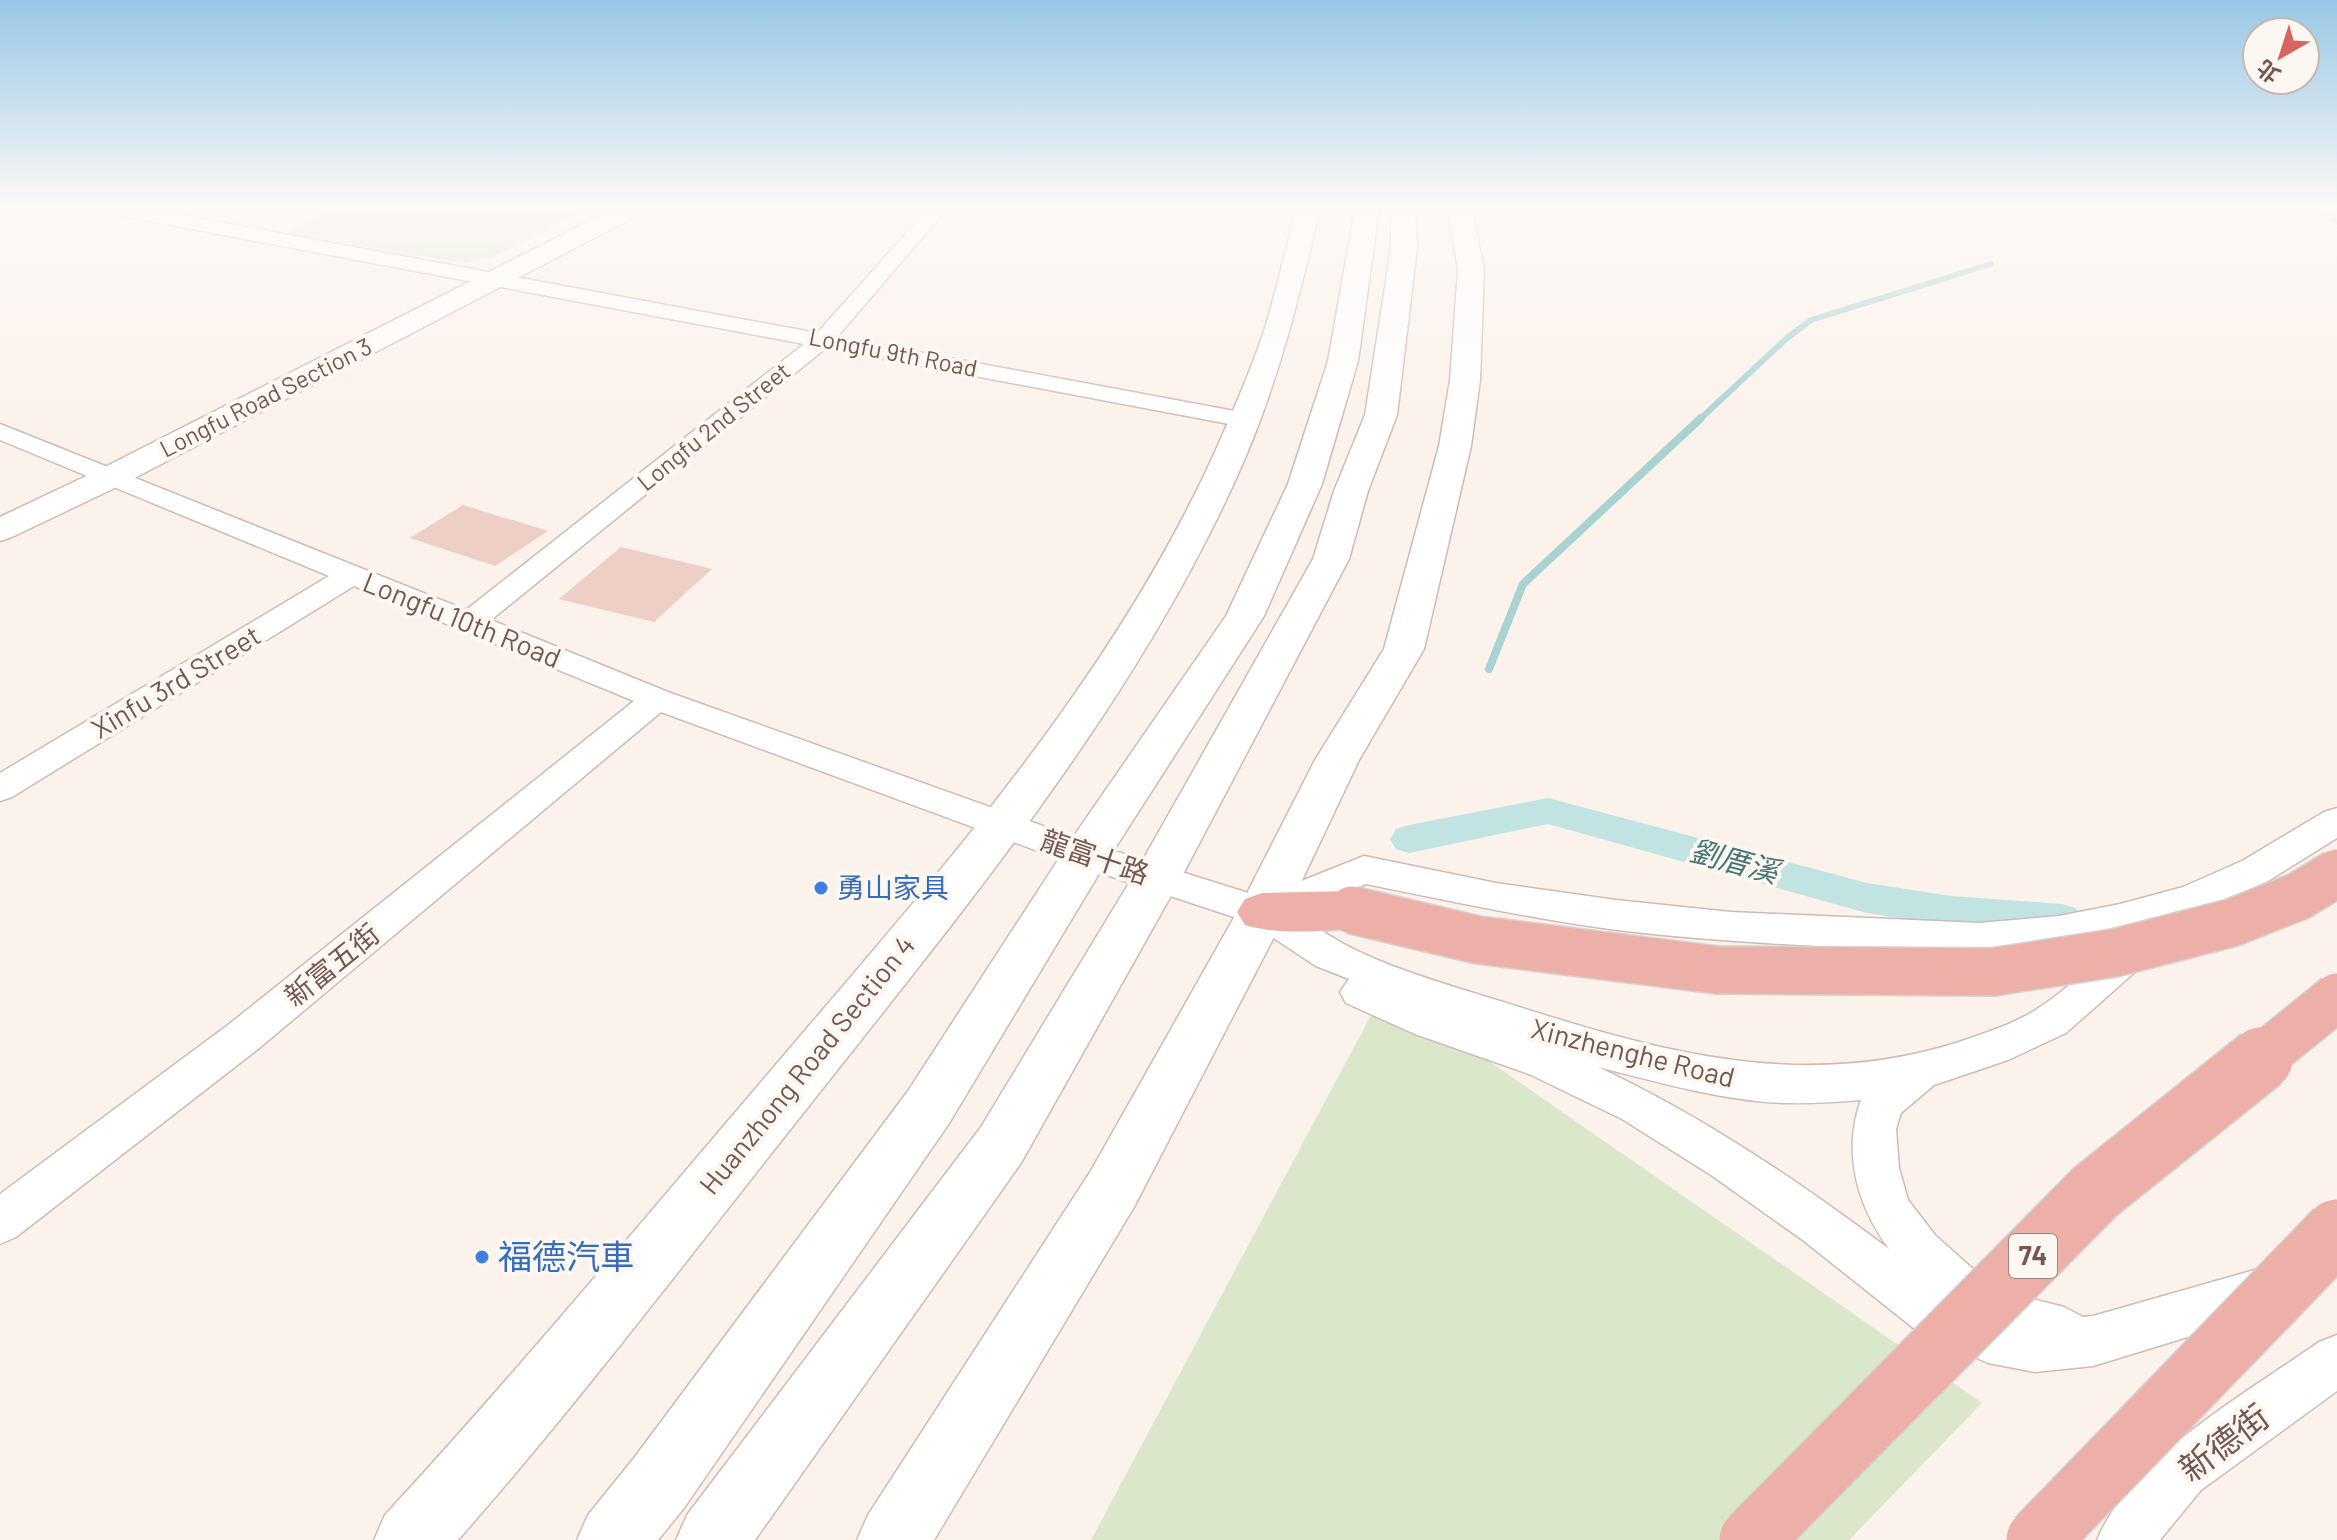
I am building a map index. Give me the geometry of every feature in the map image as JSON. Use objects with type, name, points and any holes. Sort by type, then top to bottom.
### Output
[{"type":"highway","points":[[1262,912],[1352,910],[1478,940],[1717,970],[1993,972],[2114,953],[2231,923],[2299,896],[2337,873]]},
{"type":"highway","name":"74","points":[[1751,1540],[2095,1192],[2337,997]]},
{"type":"highway","points":[[2038,1540],[2337,1231]]},
{"type":"street","name":"Longfu Road Section 3","points":[[100,471],[477,281]]},
{"type":"street","name":"Longfu 9th Road","points":[[499,281],[1245,420]]},
{"type":"street","name":"Longfu 2nd Street","points":[[469,623],[823,340],[875,281]]},
{"type":"street","name":"Huanzhong Road Section 4","points":[[410,1540],[499,1443],[1001,825],[1154,600],[1222,475],[1277,343],[1291,281]]},
{"type":"street","points":[[613,1540],[659,1483],[928,1108],[1086,855],[1245,616],[1305,484],[1343,361],[1356,281]]},
{"type":"street","points":[[712,1540],[1001,1145],[1157,878],[1331,559],[1351,491],[1381,415],[1399,281]]},
{"type":"street","points":[[893,1540],[1113,1188],[1262,912],[1337,760],[1404,649],[1455,446],[1465,380],[1470,281]]},
{"type":"street","name":"Longfu 10th Road","points":[[0,431],[657,699]]},
{"type":"street","points":[[0,507],[100,471]]},
{"type":"street","points":[[0,530],[100,471]]},
{"type":"street","name":"Xinfu 3rd Street","points":[[0,789],[351,575]]},
{"type":"street","name":"龍富十路","points":[[657,699],[1086,855],[1262,912]]},
{"type":"street","name":"新富五街","points":[[0,1222],[243,1037],[657,699]]},
{"type":"street","name":"Xinzhenghe Road","points":[[1262,912],[1330,955],[1429,995],[1596,1049],[1674,1068],[1757,1083],[1814,1085],[1874,1081],[1923,1071],[1993,1048],[2052,1021],[2194,898],[2255,871],[2337,821]]},
{"type":"street","points":[[1262,912],[1364,870],[1496,897],[1616,915],[1731,927],[1979,938],[2059,931],[2120,919],[2194,898]]},
{"type":"street","points":[[1262,912],[1326,977],[1430,1022],[1544,1061],[1637,1106],[1727,1161],[1821,1226],[1933,1313],[1988,1338],[2035,1347],[2093,1341],[2337,1271]]},
{"type":"street","points":[[1923,1071],[1882,1102],[1874,1129],[1876,1168],[1888,1210],[1918,1251],[1966,1295],[2016,1319],[2093,1341]]},
{"type":"street","name":"新德街","points":[[2125,1540],[2182,1471],[2337,1360]]},
{"type":"green space","points":[[1385,989],[1982,1403],[1849,1540],[1091,1540]]},
{"type":"building","points":[[463,505],[548,531],[495,566],[410,538]]},
{"type":"building","points":[[621,547],[712,569],[654,622],[559,599]]},
{"type":"waterway","points":[[1699,420],[1787,338],[1811,320],[1937,281]]},
{"type":"waterway","points":[[1489,669],[1523,584],[1701,418]]},
{"type":"waterway","name":"劉厝溪","points":[[1409,839],[1548,811],[1867,898],[1951,911],[2062,919]]},
{"type":"place","name":"勇山家具","points":[[821,888]]},
{"type":"place","name":"福德汽車","points":[[482,1257]]}]
